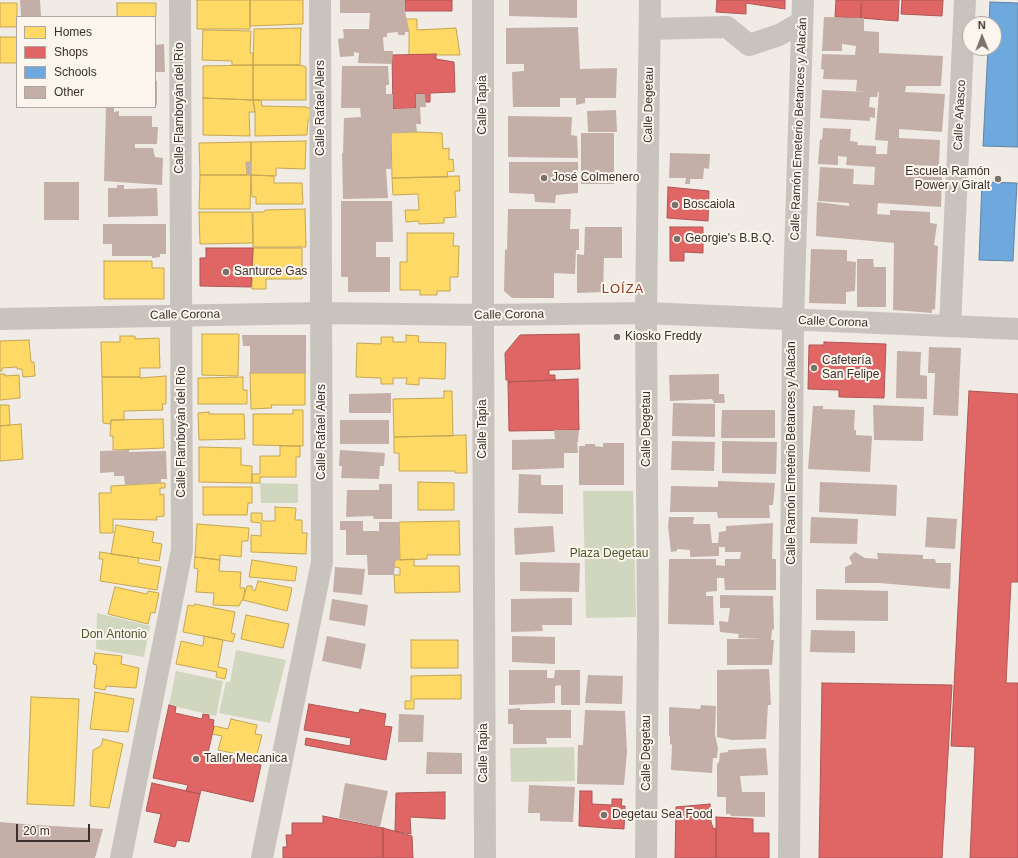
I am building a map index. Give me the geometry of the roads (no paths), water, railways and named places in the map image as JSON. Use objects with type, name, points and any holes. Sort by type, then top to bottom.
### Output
[{"type":"street","name":"Calle Flamboyán del Río","points":[[121,858],[182,550],[180,0]]},
{"type":"street","name":"Calle Rafael Alers","points":[[262,858],[322,562],[320,0]]},
{"type":"street","name":"Calle Tapia","points":[[483,0],[482,315],[485,858]]},
{"type":"street","name":"Calle Degetau","points":[[646,858],[648,634],[646,313],[650,0]]},
{"type":"street","name":"Calle Ramón Emeterio Betances y Alacán","points":[[789,858],[793,320],[803,0]]},
{"type":"street","name":"Calle Añasco","points":[[950,326],[965,0]]},
{"type":"street","points":[[650,29],[727,27],[749,45],[779,35],[802,22]]},
{"type":"street","name":"Calle Corona","points":[[0,319],[322,313],[482,315],[646,313],[1018,329]]},
{"type":"place","name":"José Colmenero","points":[[544,178]]},
{"type":"place","name":"Escuela Ramón Power y Giralt","points":[[998,179]]},
{"type":"place","name":"Boscaiola","points":[[675,205]]},
{"type":"place","name":"Georgie's B.B.Q.","points":[[677,239]]},
{"type":"place","name":"Santurce Gas","points":[[226,272]]},
{"type":"place","name":"Kiosko Freddy","points":[[617,337]]},
{"type":"place","name":"Cafetería San Felipe","points":[[814,368]]},
{"type":"place","name":"Taller Mecanica","points":[[196,759]]},
{"type":"place","name":"Degetau Sea Food","points":[[604,815]]},
{"type":"district","name":"LOÍZA","points":[[623,289]]},
{"type":"park label","name":"Plaza Degetau","points":[[609,554]]},
{"type":"park label","name":"Don Antonio","points":[[114,635]]}]
